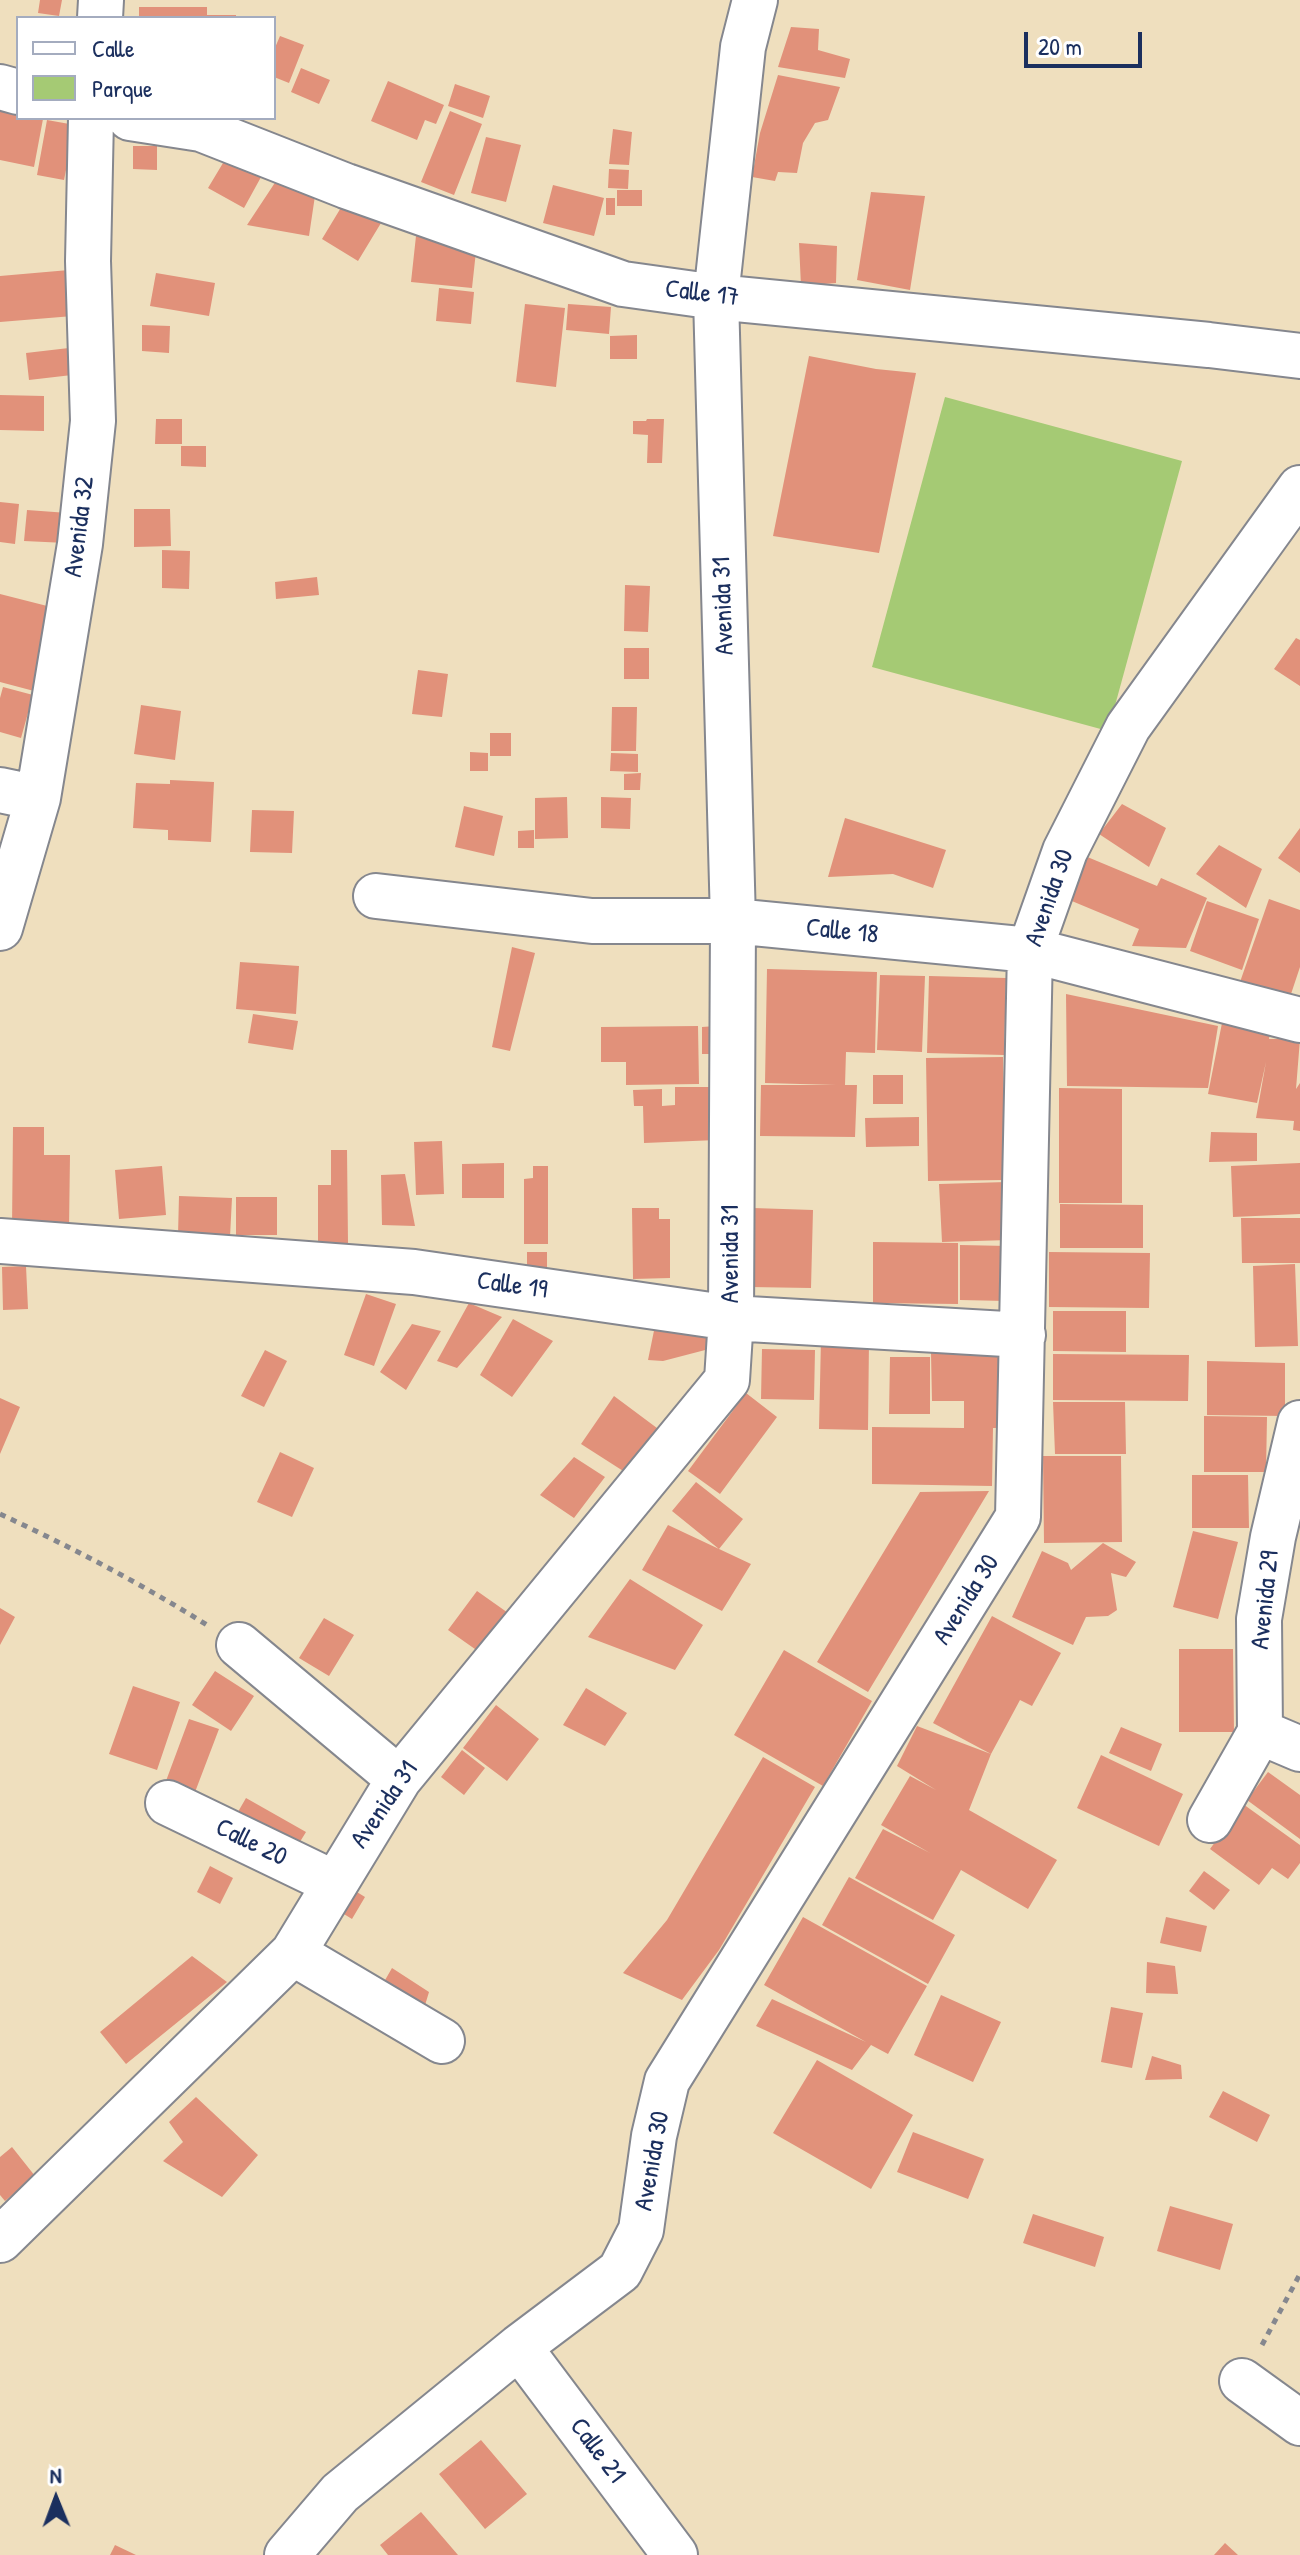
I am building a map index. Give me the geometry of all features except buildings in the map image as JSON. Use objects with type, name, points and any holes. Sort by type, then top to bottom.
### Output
[{"type":"street","name":"Avenida 31","points":[[0,2240],[293,1953],[399,1779],[727,1380],[731,1318],[733,921],[716,297],[743,47],[755,0]]},
{"type":"street","name":"Avenida 32","points":[[0,928],[19,794],[80,544],[93,421],[88,261],[91,120]]},
{"type":"street","name":"Calle 17","points":[[143,120],[201,129],[346,186],[623,284],[716,297],[1300,356]]},
{"type":"street","name":"Avenida 30","points":[[287,2555],[340,2493],[519,2347],[620,2271],[641,2230],[654,2136],[667,2081],[1018,1517],[1030,950],[1065,851],[1128,727],[1300,488]]},
{"type":"street","name":"Calle 18","points":[[376,896],[592,921],[733,921],[1030,950],[1300,1020]]},
{"type":"street","name":"Calle 19","points":[[0,1241],[414,1272],[731,1318],[1023,1335]]},
{"type":"street","name":"Avenida 29","points":[[1260,1732],[1259,1619],[1273,1537],[1300,1423]]},
{"type":"street","points":[[239,1645],[399,1779]]},
{"type":"street","points":[[1210,1820],[1260,1732],[1300,1749]]},
{"type":"street","name":"Calle 20","points":[[168,1803],[334,1883]]},
{"type":"street","points":[[293,1953],[442,2041]]},
{"type":"street","name":"Calle 21","points":[[519,2347],[675,2555]]},
{"type":"street","points":[[1242,2381],[1300,2423]]},
{"type":"path","points":[[0,1514],[59,1541],[158,1594],[239,1645]]},
{"type":"path","points":[[1242,2381],[1300,2274]]},
{"type":"green space","points":[[945,397],[1182,461],[1108,731],[872,667]]}]
